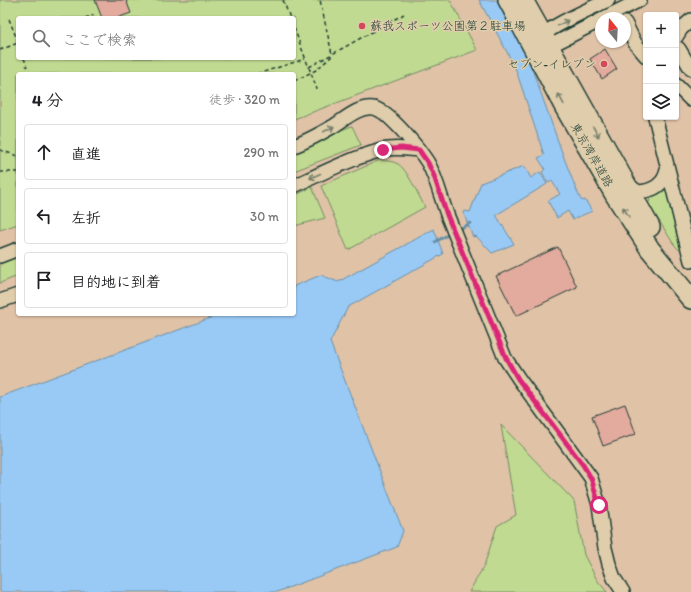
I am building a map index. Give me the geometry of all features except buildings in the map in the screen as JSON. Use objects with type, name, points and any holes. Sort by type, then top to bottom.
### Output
[{"type":"highway","name":"東京湾岸道路","points":[[508,0],[541,42],[657,239],[691,283]]},
{"type":"highway","name":"東京湾岸道路","points":[[523,0],[583,141],[614,195],[650,249],[691,299]]},
{"type":"street","points":[[541,42],[608,0]]},
{"type":"street","points":[[619,10],[640,0]]},
{"type":"street","points":[[679,32],[691,20]]},
{"type":"street","points":[[541,42],[595,22]]},
{"type":"street","points":[[631,35],[635,43],[643,52]]},
{"type":"street","points":[[677,48],[691,69]]},
{"type":"street","points":[[679,88],[691,100]]},
{"type":"street","points":[[296,145],[332,127],[364,108],[374,108],[383,112],[392,119],[419,150],[428,163],[447,215],[506,358],[518,379],[591,478],[599,505],[605,548],[609,564],[614,578],[623,592]]},
{"type":"street","points":[[656,120],[691,261]]},
{"type":"street","points":[[296,185],[357,159],[383,150],[401,148],[419,150]]},
{"type":"street","points":[[624,182],[638,192],[651,190],[660,185],[668,170]]},
{"type":"street","points":[[0,256],[16,250]]},
{"type":"street","points":[[0,301],[16,296]]},
{"type":"path","points":[[283,0],[289,16]]},
{"type":"path","points":[[320,0],[332,54]]},
{"type":"path","points":[[309,68],[404,14]]},
{"type":"path","points":[[9,19],[16,38]]},
{"type":"path","points":[[296,33],[317,89]]},
{"type":"path","points":[[0,50],[16,44]]},
{"type":"path","points":[[296,80],[322,66],[332,54]]},
{"type":"path","points":[[263,72],[306,58]]},
{"type":"path","points":[[25,60],[27,67]]},
{"type":"path","points":[[0,150],[16,155]]},
{"type":"path","points":[[0,172],[16,172]]},
{"type":"green space","points":[[0,0],[450,0],[477,50],[296,118],[296,72],[16,72],[16,225],[0,230]]},
{"type":"green space","points":[[352,126],[361,145],[296,170],[296,147]]},
{"type":"green space","points":[[380,160],[394,162],[405,171],[425,207],[348,250],[321,186]]},
{"type":"green space","points":[[666,185],[683,248],[679,250],[648,203],[650,201],[649,198],[662,190]]},
{"type":"green space","points":[[312,187],[325,218],[296,225],[296,195]]},
{"type":"green space","points":[[16,254],[16,277],[0,283],[0,260]]},
{"type":"green space","points":[[501,425],[574,501],[584,555],[597,580],[607,592],[469,592],[484,566],[497,526],[516,515]]},
{"type":"water","points":[[479,0],[497,0],[512,28],[527,57],[580,198],[582,201],[585,200],[592,211],[573,220],[568,211],[557,218],[548,201],[560,194],[552,181],[548,183],[542,172],[545,169],[538,158],[544,155],[515,67]]},
{"type":"water","points":[[524,166],[531,178],[540,172],[547,184],[496,215],[514,244],[492,253],[476,236],[473,237],[463,212],[470,212],[481,183]]},
{"type":"water","points":[[434,229],[443,254],[348,307],[330,342],[403,531],[397,547],[277,592],[0,592],[0,397],[216,316],[296,316],[296,285],[321,275],[338,282]]},
{"type":"waterway","points":[[458,230],[470,223]]},
{"type":"waterway","points":[[435,242],[451,233]]},
{"type":"place","name":"蘇我スポーツ公園第２駐車場","points":[[362,26]]},
{"type":"place","name":"セブン-イレブン","points":[[604,64]]},
{"type":"route","points":[[383,150],[401,148],[419,150],[428,163],[447,215],[506,358],[518,379],[583,465],[591,478],[599,505]]}]
